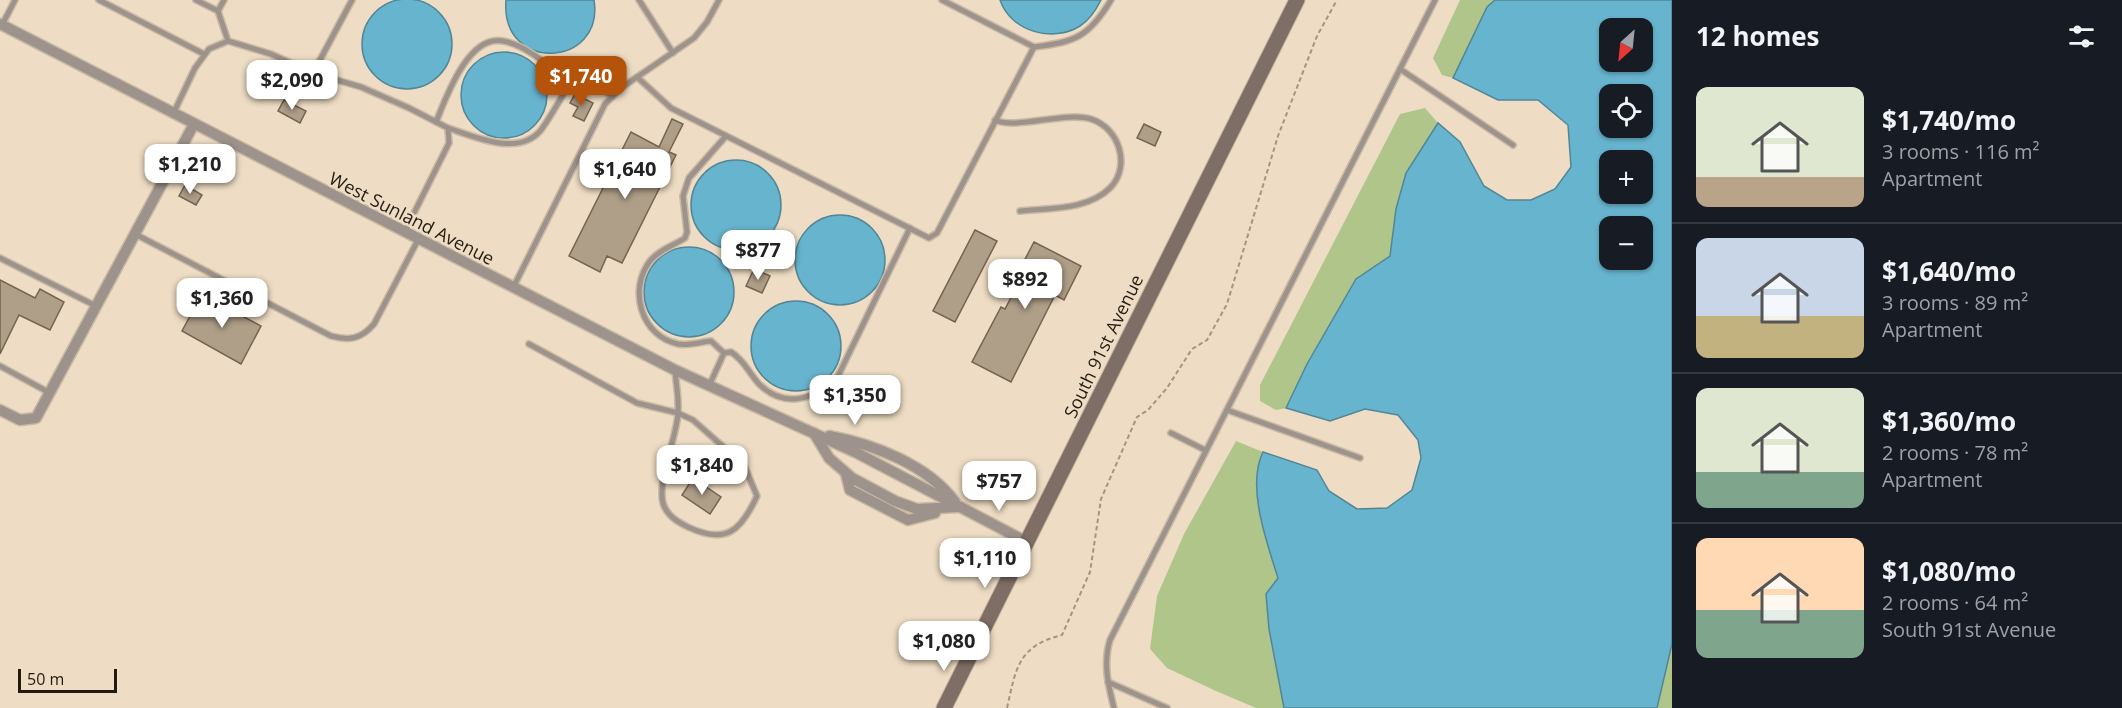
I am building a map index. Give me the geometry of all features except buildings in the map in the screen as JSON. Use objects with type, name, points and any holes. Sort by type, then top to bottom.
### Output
[{"type":"main road","name":"South 91st Avenue","points":[[944,708],[1297,0]]},
{"type":"street","name":"West Sunland Avenue","points":[[1,25],[675,370],[814,433],[862,442],[885,453],[944,487],[959,507],[1027,542]]},
{"type":"street","points":[[0,410],[20,420],[36,418],[194,124]]},
{"type":"street","name":"West Sunland Avenue","points":[[814,433],[829,458],[846,474],[907,507],[917,509],[959,507]]},
{"type":"lane","points":[[1,25],[15,0]]},
{"type":"lane","points":[[99,0],[204,54]]},
{"type":"lane","points":[[196,0],[218,11],[228,41]]},
{"type":"lane","points":[[218,11],[224,0]]},
{"type":"lane","points":[[314,73],[352,0]]},
{"type":"lane","points":[[639,0],[673,52]]},
{"type":"lane","points":[[513,288],[605,104],[637,77],[694,38],[707,22],[719,0]]},
{"type":"lane","points":[[942,0],[1034,47],[1063,43],[1084,35],[1111,0]]},
{"type":"lane","points":[[1114,708],[1108,682],[1106,652],[1110,640],[1435,0]]},
{"type":"lane","points":[[436,122],[458,71],[487,44],[502,40],[526,51],[571,82],[583,80],[613,96]]},
{"type":"lane","points":[[173,114],[195,68],[208,48],[228,41],[271,54],[314,73],[361,87],[448,128],[500,143],[521,143],[540,131],[571,82]]},
{"type":"lane","points":[[637,77],[671,108],[929,238],[937,233],[1034,47]]},
{"type":"lane","points":[[1400,69],[1513,145]]},
{"type":"lane","points":[[995,120],[1091,119],[1110,133],[1122,156],[1121,170],[1113,184],[1100,197],[1080,205],[1020,211]]},
{"type":"lane","points":[[404,232],[449,143],[448,128]]},
{"type":"lane","points":[[724,353],[711,341],[680,344],[662,337],[644,318],[639,299],[642,276],[650,261],[664,248],[685,237],[687,232],[683,196],[689,178],[726,136]]},
{"type":"lane","points":[[724,353],[731,352],[739,357],[758,383],[771,394],[791,399],[807,398],[825,390],[838,376],[910,228]]},
{"type":"lane","points":[[135,234],[331,336],[342,339],[365,335],[374,324],[418,240]]},
{"type":"lane","points":[[0,258],[96,306]]},
{"type":"lane","points":[[529,344],[638,403],[678,413],[693,420],[744,465],[757,496],[747,518],[729,534],[706,535],[676,521],[664,505],[664,471],[678,413],[675,370]]},
{"type":"lane","points":[[709,386],[724,353]]},
{"type":"lane","points":[[0,366],[50,393]]},
{"type":"lane","points":[[1227,410],[1360,458]]},
{"type":"lane","points":[[1171,433],[1205,450]]},
{"type":"lane","points":[[1108,682],[1167,708]]},
{"type":"path","points":[[1007,708],[1017,666],[1031,648],[1062,635],[1085,588],[1090,572],[1101,499],[1137,417],[1148,410],[1167,388],[1192,349],[1207,340],[1227,304],[1278,136],[1317,36],[1336,0]]},
{"type":"green space","points":[[1460,0],[1495,0],[1487,8],[1453,78],[1442,75],[1433,58]]},
{"type":"green space","points":[[1425,108],[1438,123],[1406,173],[1396,209],[1390,256],[1356,279],[1307,364],[1286,408],[1276,410],[1260,401],[1260,385],[1400,114]]},
{"type":"green space","points":[[1236,441],[1263,452],[1258,466],[1257,498],[1264,532],[1278,578],[1266,594],[1269,629],[1284,708],[1256,708],[1216,691],[1167,668],[1150,649],[1157,596],[1184,534]]},
{"type":"green space","points":[[1672,644],[1672,708],[1657,708]]},
{"type":"water","points":[[407,-1],[424,2],[439,12],[449,27],[452,44],[449,61],[439,76],[424,86],[407,89],[390,86],[375,76],[365,61],[362,44],[365,27],[375,12],[390,2]]},
{"type":"water","points":[[506,0],[594,0],[593,23],[584,39],[569,49],[552,53],[534,50],[519,41],[509,24]]},
{"type":"water","points":[[1000,0],[1101,0],[1087,21],[1080,26],[1058,34],[1046,34],[1023,27],[1013,20],[1005,11]]},
{"type":"water","points":[[1495,0],[1672,0],[1672,644],[1657,708],[1284,708],[1269,629],[1266,594],[1278,578],[1260,515],[1257,498],[1258,466],[1263,452],[1317,470],[1329,491],[1357,509],[1387,508],[1412,490],[1421,458],[1418,440],[1398,415],[1365,409],[1330,421],[1286,408],[1307,364],[1356,279],[1390,256],[1396,209],[1406,173],[1438,123],[1460,142],[1484,186],[1507,200],[1531,200],[1555,189],[1571,167],[1568,125],[1538,100],[1498,100],[1453,78],[1487,7]]},
{"type":"water","points":[[504,52],[528,59],[540,71],[547,95],[540,119],[528,131],[504,138],[480,131],[468,119],[461,95],[468,71],[480,59]]},
{"type":"water","points":[[736,160],[753,163],[768,173],[778,188],[781,205],[778,222],[768,237],[753,247],[736,250],[719,247],[704,237],[694,222],[691,205],[694,188],[704,173],[719,163]]},
{"type":"water","points":[[840,215],[857,218],[872,228],[882,243],[885,260],[882,277],[872,292],[857,302],[840,305],[823,302],[808,292],[798,277],[795,260],[798,243],[808,228],[823,218]]},
{"type":"water","points":[[689,247],[706,250],[721,260],[731,275],[734,292],[731,309],[721,324],[706,334],[689,337],[672,334],[657,324],[647,309],[644,292],[647,275],[657,260],[672,250]]},
{"type":"water","points":[[796,301],[813,304],[828,314],[838,329],[841,346],[838,363],[828,378],[813,388],[796,391],[779,388],[764,378],[754,363],[751,346],[754,329],[764,314],[779,304]]}]
